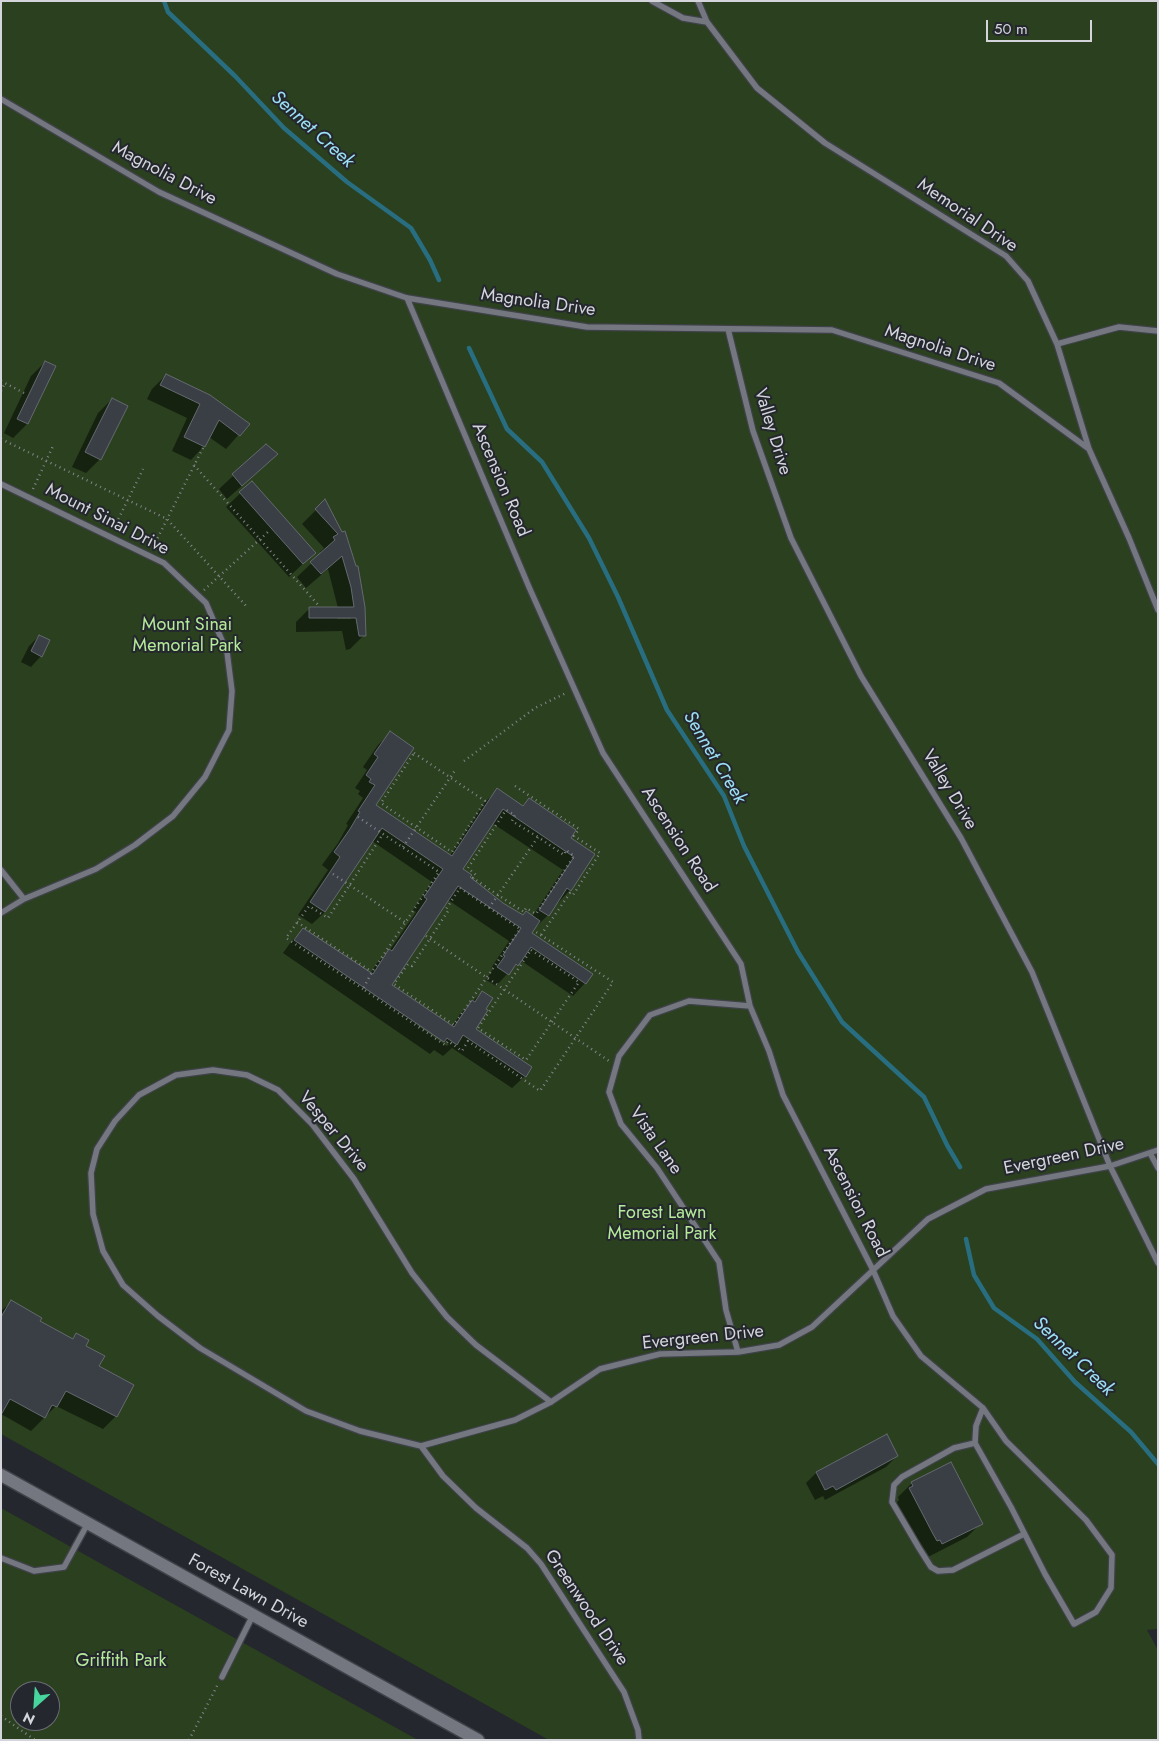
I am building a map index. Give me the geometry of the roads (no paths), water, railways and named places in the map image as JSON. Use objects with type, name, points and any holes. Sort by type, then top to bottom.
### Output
[{"type":"street","name":"Forest Lawn Drive","points":[[1,1475],[478,1740]]},
{"type":"lane","points":[[652,1],[683,18],[706,22]]},
{"type":"lane","name":"Memorial Drive","points":[[698,1],[706,22],[758,88],[825,143],[1006,256],[1028,281],[1057,344],[1089,449],[1158,610]]},
{"type":"lane","name":"Magnolia Drive","points":[[1,99],[159,192],[337,274],[407,298],[587,327],[832,330],[999,383],[1089,449]]},
{"type":"lane","name":"Ascension Road","points":[[407,298],[529,587],[603,753],[741,964],[750,1006],[768,1051],[782,1095],[873,1270],[893,1316],[921,1356],[983,1408],[1006,1441],[1086,1520],[1112,1555],[1111,1588],[1096,1612],[1074,1624],[1024,1534]]},
{"type":"lane","points":[[1057,344],[1119,327],[1158,331]]},
{"type":"lane","name":"Valley Drive","points":[[728,329],[753,432],[791,538],[862,676],[961,838],[1032,972],[1110,1166],[1158,1263]]},
{"type":"lane","name":"Mount Sinai Drive","points":[[1,484],[164,563],[206,603],[228,652],[232,691],[229,730],[205,777],[173,816],[135,845],[96,869],[24,899],[1,913]]},
{"type":"lane","points":[[1,870],[24,899]]},
{"type":"lane","name":"Vista Lane","points":[[738,1352],[726,1310],[719,1262],[657,1168],[621,1124],[609,1092],[619,1056],[650,1015],[689,1001],[750,1006]]},
{"type":"lane","name":"Vesper Drive","points":[[421,1446],[360,1431],[306,1411],[200,1348],[158,1316],[123,1285],[103,1251],[93,1214],[91,1173],[97,1149],[115,1121],[139,1095],[176,1075],[213,1070],[247,1074],[278,1090],[312,1124],[354,1179],[412,1273],[447,1317],[476,1345],[551,1402]]},
{"type":"lane","name":"Evergreen Drive","points":[[421,1446],[515,1420],[551,1402],[600,1369],[660,1354],[738,1352],[779,1345],[812,1327],[928,1219],[986,1189],[1110,1166],[1158,1150]]},
{"type":"lane","points":[[1150,1153],[1158,1168]]},
{"type":"lane","points":[[975,1443],[954,1448],[902,1477],[894,1485],[892,1502],[918,1548],[931,1567],[938,1571],[953,1570],[1024,1534],[975,1443],[976,1426],[983,1408]]},
{"type":"lane","name":"Greenwood Drive","points":[[421,1446],[443,1476],[476,1508],[527,1548],[541,1564],[624,1692],[638,1730],[639,1740]]},
{"type":"lane","points":[[1,1558],[34,1571],[64,1567],[88,1523]]},
{"type":"lane","points":[[222,1677],[253,1615]]},
{"type":"waterway","name":"Sennet Creek","points":[[164,1],[168,12],[235,76],[284,128],[347,182],[411,228],[430,260],[439,280]]},
{"type":"waterway","name":"Sennet Creek","points":[[469,348],[507,429],[542,462],[589,538],[618,597],[667,710],[724,796],[744,846],[798,952],[842,1022],[924,1097],[960,1167]]},
{"type":"waterway","name":"Sennet Creek","points":[[966,1239],[974,1275],[994,1308],[1037,1339],[1075,1382],[1131,1432],[1158,1464]]},
{"type":"park label","name":"Mount Sinai Memorial Park","points":[[187,636]]},
{"type":"park label","name":"Forest Lawn Memorial Park","points":[[662,1224]]},
{"type":"park label","name":"Griffith Park","points":[[121,1662]]}]
